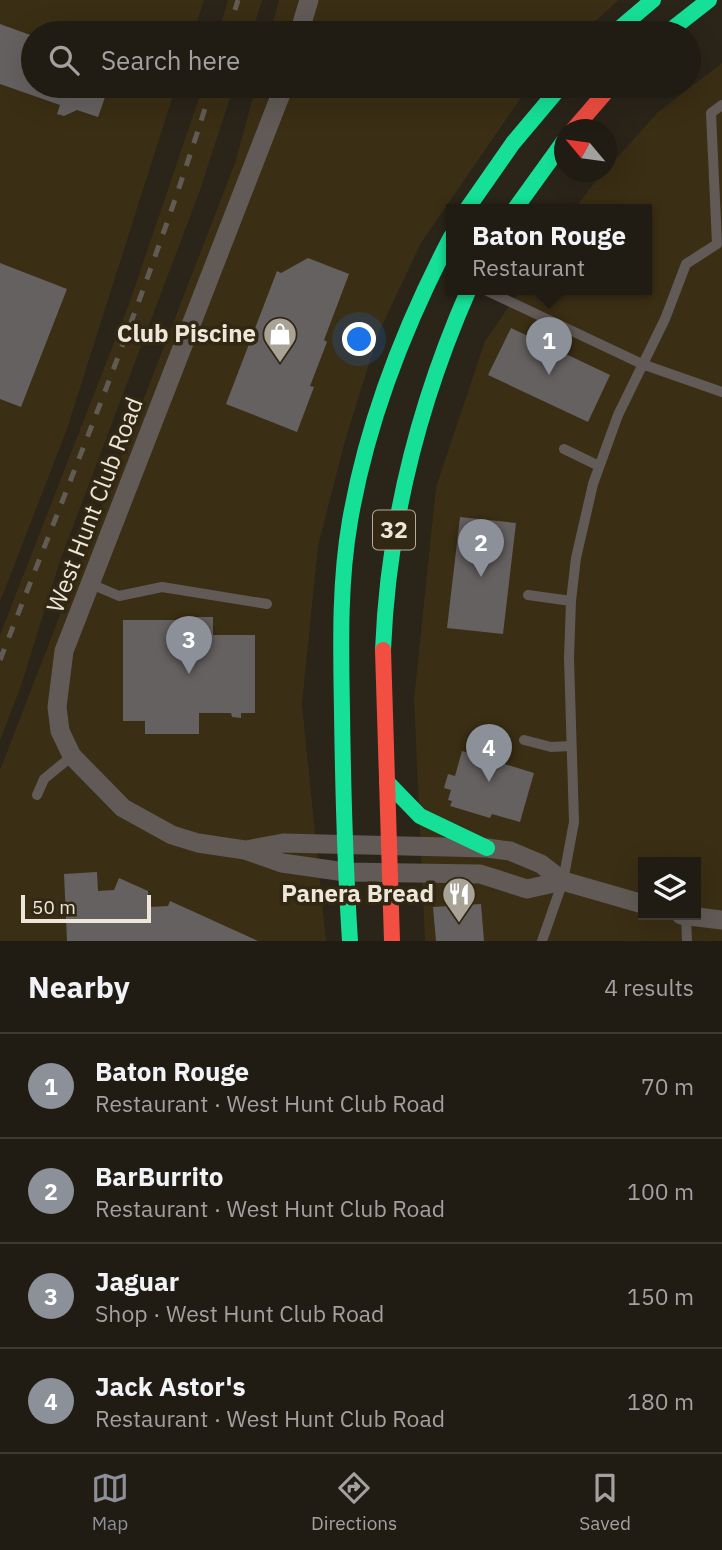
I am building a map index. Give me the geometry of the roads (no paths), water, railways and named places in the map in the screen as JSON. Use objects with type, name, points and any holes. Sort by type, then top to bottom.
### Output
[{"type":"main road","points":[[628,21],[653,0]]},
{"type":"main road","points":[[682,21],[709,0]]},
{"type":"main road","points":[[470,204],[513,143],[551,98]]},
{"type":"main road","points":[[582,119],[601,98]]},
{"type":"main road","points":[[519,204],[554,156]]},
{"type":"main road","name":"32","points":[[349,941],[344,843],[341,645],[350,523],[376,411],[395,354],[423,289],[446,246]]},
{"type":"main road","name":"32","points":[[392,941],[382,667],[395,525],[416,427],[439,360],[466,295]]},
{"type":"main road","points":[[387,782],[404,805],[419,817],[487,848]]},
{"type":"street","points":[[303,21],[309,0]]},
{"type":"street","name":"West Hunt Club Road","points":[[279,98],[64,652],[58,682],[57,707],[61,731],[72,756],[106,793],[144,821],[198,843],[245,850],[282,863],[345,872],[480,874],[527,889],[563,881]]},
{"type":"street","name":"West Hunt Club Road","points":[[245,850],[283,844],[344,843],[487,848],[510,851],[541,864],[563,881]]},
{"type":"street","points":[[563,881],[638,903]]},
{"type":"street","points":[[701,917],[722,920]]},
{"type":"lane","points":[[542,941],[563,881],[574,822],[571,601],[576,558],[599,466],[642,364],[665,319],[686,264],[717,244],[711,113],[722,105]]},
{"type":"lane","points":[[496,295],[642,364],[722,392]]},
{"type":"lane","points":[[564,449],[599,466]]},
{"type":"lane","points":[[91,584],[119,596],[162,587],[267,604]]},
{"type":"lane","points":[[528,595],[571,601]]},
{"type":"lane","points":[[524,740],[551,747],[571,747]]},
{"type":"lane","points":[[37,795],[44,779],[72,756]]},
{"type":"lane","points":[[684,920],[687,941]]},
{"type":"railway","points":[[232,21],[238,0]]},
{"type":"railway","points":[[0,660],[138,303],[208,98]]},
{"type":"place","name":"Club Piscine","points":[[280,364]]},
{"type":"place","name":"Baton Rouge","points":[[549,375]]},
{"type":"place","name":"BarBurrito","points":[[481,577]]},
{"type":"place","name":"Jaguar","points":[[189,674]]},
{"type":"place","name":"Jack Astor's","points":[[489,782]]},
{"type":"place","name":"Panera Bread","points":[[459,924]]}]
